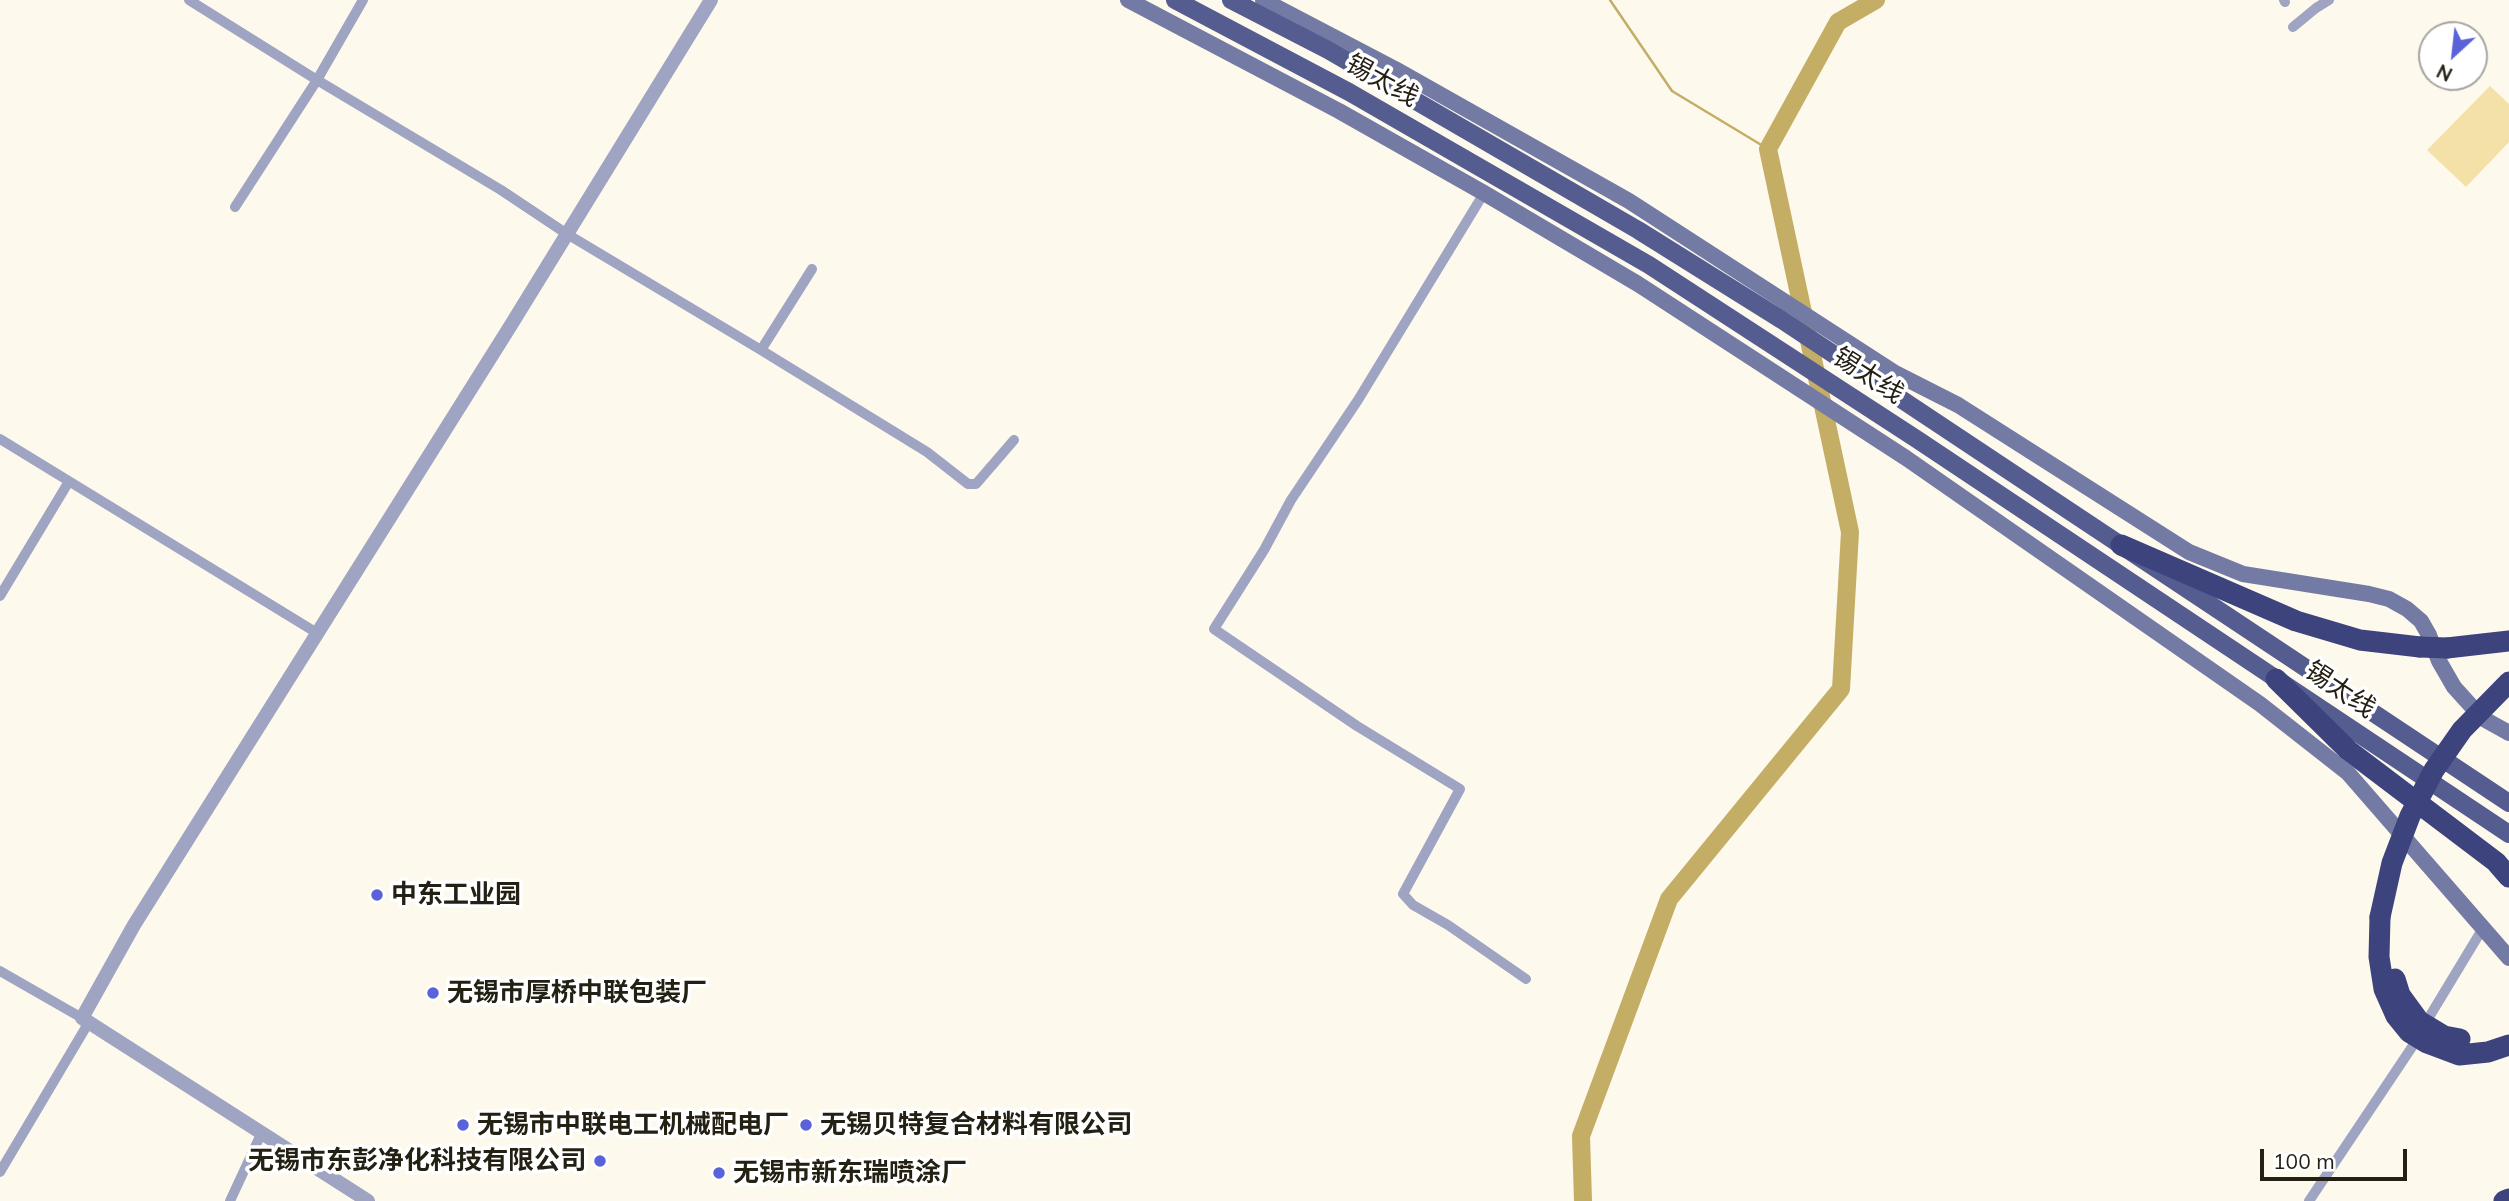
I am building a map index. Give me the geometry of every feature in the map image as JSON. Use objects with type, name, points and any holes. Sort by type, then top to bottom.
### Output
[{"type":"highway","points":[[2121,545],[2296,621],[2360,639],[2420,648],[2447,648],[2509,641]]},
{"type":"highway","points":[[2276,679],[2348,750],[2496,862],[2509,877]]},
{"type":"highway","points":[[2509,682],[2462,730],[2434,770],[2410,816],[2392,863],[2379,957],[2384,989],[2396,1016],[2409,1032],[2427,1043],[2459,1055],[2488,1052],[2509,1045]]},
{"type":"highway","points":[[2509,698],[2474,736],[2444,779],[2418,827],[2386,916],[2391,966],[2400,995],[2419,1021],[2444,1036],[2476,1043],[2509,1033]]},
{"type":"highway","points":[[2504,1201],[2509,1199]]},
{"type":"main road","points":[[1128,0],[1339,111],[1484,193],[1637,284],[1906,458],[2260,704],[2348,773],[2509,958]]},
{"type":"main road","name":"锡太线","points":[[1175,0],[1349,92],[1649,265],[1791,356],[2509,834]]},
{"type":"main road","name":"锡太线","points":[[1231,0],[1328,50],[1479,136],[1638,230],[1782,320],[2509,803]]},
{"type":"main road","points":[[1263,0],[1395,69],[1629,201],[1895,373],[1958,405],[2189,552],[2243,575],[2369,594],[2389,599],[2407,609],[2421,621],[2439,662],[2454,687],[2482,718],[2509,733]]},
{"type":"street","points":[[190,0],[501,190],[567,234],[928,452],[968,484],[976,484],[1014,440]]},
{"type":"street","points":[[235,207],[317,80],[363,0]]},
{"type":"street","points":[[0,1172],[86,1020],[134,925],[711,0]]},
{"type":"street","points":[[2293,27],[2329,0]]},
{"type":"street","points":[[1484,193],[1358,400],[1291,500],[1264,550],[1213,629],[1357,726],[1460,789],[1403,894],[1413,905],[1448,925],[1526,979]]},
{"type":"street","points":[[761,350],[812,269]]},
{"type":"street","points":[[0,439],[317,633]]},
{"type":"street","points":[[0,596],[68,483]]},
{"type":"street","points":[[2428,1019],[2483,928]]},
{"type":"street","points":[[0,971],[86,1020],[368,1201]]},
{"type":"street","points":[[2309,1201],[2412,1047]]},
{"type":"street","points":[[230,1201],[262,1132]]},
{"type":"shaded area","points":[[2490,86],[2509,104],[2509,142],[2466,187],[2427,150]]},
{"type":"waterway","points":[[1610,0],[1672,91],[1768,149]]},
{"type":"waterway","points":[[1583,1201],[1581,1136],[1669,899],[1841,689],[1850,532],[1768,149],[1838,22],[1876,0]]},
{"type":"place","name":"中东工业园","points":[[377,895]]},
{"type":"place","name":"无锡市厚桥中联包装厂","points":[[433,993]]},
{"type":"place","name":"无锡市中联电工机械配电厂","points":[[463,1125]]},
{"type":"place","name":"无锡贝特复合材料有限公司","points":[[806,1125]]},
{"type":"place","name":"无锡市东彭净化科技有限公司","points":[[600,1161]]},
{"type":"place","name":"无锡市新东瑞喷涂厂","points":[[719,1173]]}]
